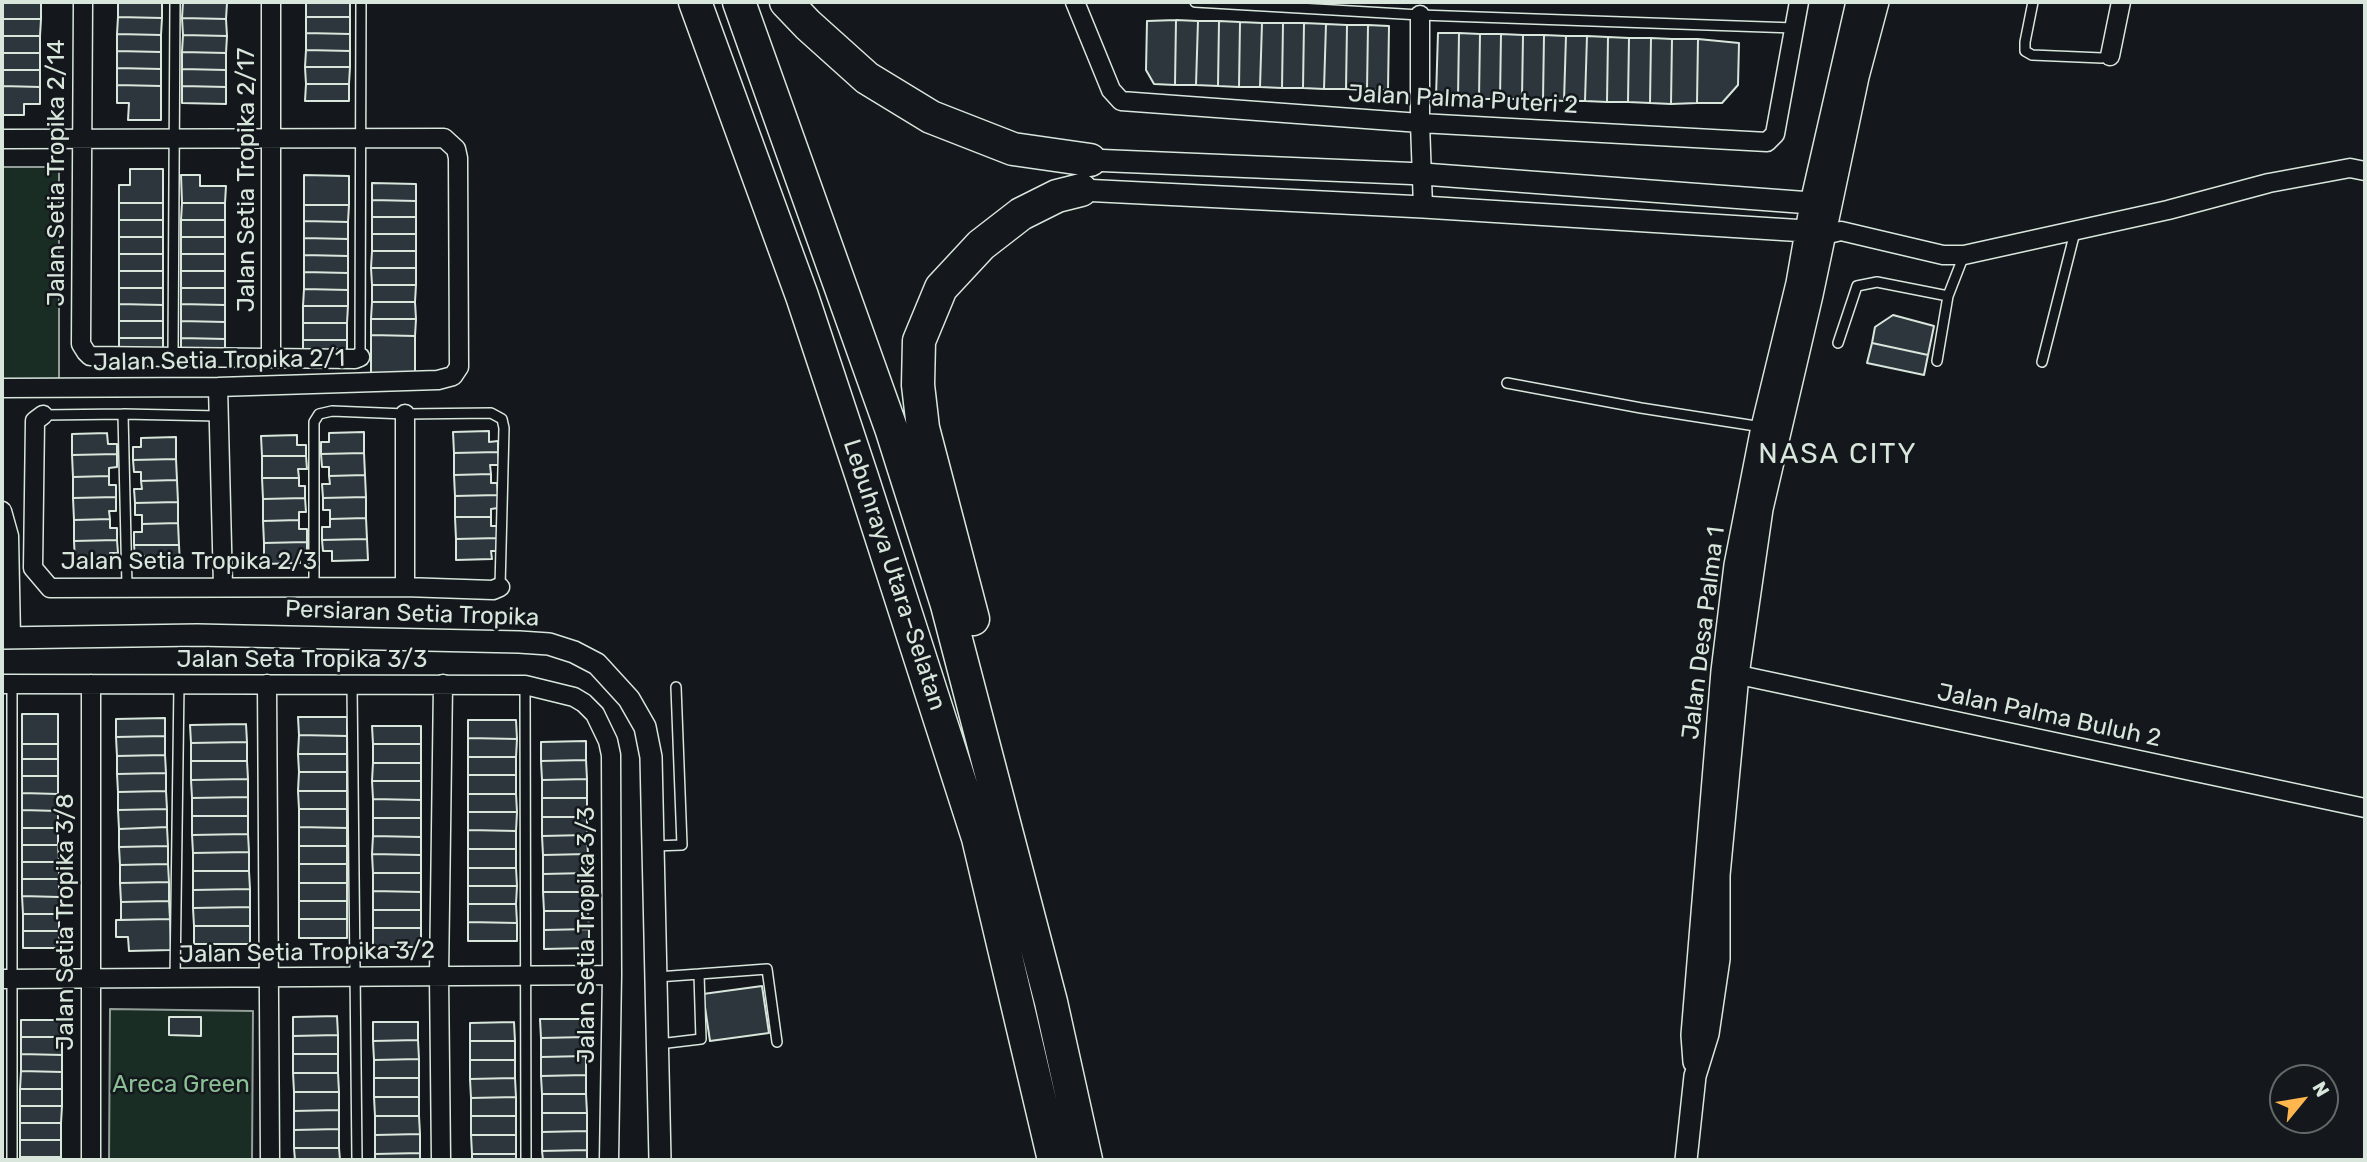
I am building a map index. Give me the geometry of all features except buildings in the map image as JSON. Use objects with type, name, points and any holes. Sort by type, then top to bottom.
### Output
[{"type":"highway","points":[[684,2],[753,164]]},
{"type":"highway","name":"Lebuhraya Utara–Selatan","points":[[695,2],[802,296],[978,838],[1054,1160]]},
{"type":"highway","name":"Lebuhraya Utara–Selatan","points":[[738,2],[891,429],[947,604],[1051,1002],[1086,1160]]},
{"type":"highway","points":[[786,2],[867,78],[931,117],[1013,149],[1090,160]]},
{"type":"highway","points":[[1051,1002],[1051,937],[1042,886],[923,428],[918,374],[919,341],[941,288],[981,245],[1021,214],[1057,196],[1081,190]]},
{"type":"street","name":"Jalan Setia Tropika 2/14","points":[[83,2],[81,344],[90,356],[173,357]]},
{"type":"street","name":"Jalan Setia Tropika 2/17","points":[[271,2],[271,358]]},
{"type":"street","name":"Jalan Palma Puteri 2","points":[[1075,2],[1111,90],[1121,101],[1420,123],[1768,142],[1775,134],[1799,2]]},
{"type":"street","points":[[1824,232],[1820,207],[1857,2]]},
{"type":"street","points":[[1820,207],[1878,2]]},
{"type":"street","points":[[2110,56],[2121,2]]},
{"type":"street","points":[[1420,15],[1423,206]]},
{"type":"street","points":[[2,139],[361,138]]},
{"type":"street","name":"Jalan Setia Tropika 2/1","points":[[2,388],[218,387],[438,380],[453,376],[459,367],[456,149],[444,138],[361,138]]},
{"type":"street","points":[[1090,160],[1423,174],[1820,207]]},
{"type":"street","points":[[1081,190],[1423,206],[1824,232],[1943,255],[1964,255],[2075,232],[2269,183],[2350,168],[2365,171]]},
{"type":"street","name":"Jalan Desa Palma 1","points":[[1730,673],[1762,509],[1812,295],[1824,232],[1820,207]]},
{"type":"street","name":"Jalan Desa Palma 1","points":[[1686,1160],[1695,1076],[1692,1035],[1730,673],[1735,565],[1762,427],[1797,283],[1824,232]]},
{"type":"street","points":[[173,357],[360,357]]},
{"type":"street","points":[[218,387],[223,586]]},
{"type":"street","points":[[405,414],[405,587]]},
{"type":"street","name":"Jalan Setia Tropika 2/3","points":[[39,418],[33,568],[50,588],[223,586],[493,590],[500,587]]},
{"type":"street","points":[[2,511],[9,536],[7,638]]},
{"type":"street","name":"Persiaran Setia Tropika","points":[[7,638],[197,635],[549,644],[574,652],[597,664],[629,699],[645,727],[651,757],[660,1160]]},
{"type":"street","name":"Jalan Palma Buluh 2","points":[[1730,673],[2365,808]]},
{"type":"street","name":"Jalan Seta Tropika 3/3","points":[[7,684],[525,685],[574,696],[595,713]]},
{"type":"street","name":"Jalan Setia Tropika 3/8","points":[[91,684],[91,1160]]},
{"type":"street","points":[[267,684],[270,1160]]},
{"type":"street","points":[[441,1160],[439,976],[443,684]]},
{"type":"street","name":"Jalan Setia Tropika 3/3","points":[[595,713],[608,741],[611,755],[609,1160]]},
{"type":"street","name":"Jalan Setia Tropika 3/2","points":[[8,979],[612,975]]},
{"type":"street","points":[[1679,1160],[1689,1136]]},
{"type":"lane","points":[[173,357],[175,2]]},
{"type":"lane","points":[[360,357],[361,2]]},
{"type":"lane","points":[[1195,2],[1420,15],[1794,28]]},
{"type":"lane","points":[[2033,2],[2025,51],[2032,55],[2102,58],[2110,56]]},
{"type":"lane","points":[[2042,362],[2075,232]]},
{"type":"lane","points":[[1937,361],[1948,296],[1964,255]]},
{"type":"lane","points":[[1838,343],[1857,286],[1877,282],[1948,296]]},
{"type":"lane","points":[[1507,383],[1762,427]]},
{"type":"lane","points":[[314,587],[314,422],[319,414],[332,411],[491,413],[502,419],[504,428],[500,587]]},
{"type":"lane","points":[[39,418],[123,414],[218,416]]},
{"type":"lane","points":[[123,414],[127,586]]},
{"type":"lane","points":[[7,684],[12,1160]]},
{"type":"lane","points":[[175,979],[178,684]]},
{"type":"lane","points":[[352,685],[357,1160]]},
{"type":"lane","points":[[525,685],[526,1160]]},
{"type":"lane","points":[[654,846],[682,845],[676,687]]},
{"type":"lane","points":[[656,977],[766,969],[777,1042]]},
{"type":"lane","points":[[657,1044],[701,1038],[699,974]]},
{"type":"green space","points":[[2,167],[59,167],[59,380],[2,380]]},
{"type":"green space","name":"Areca Green","points":[[110,1009],[253,1011],[252,1160],[109,1160]]},
{"type":"district","name":"NASA CITY","points":[[1838,455]]}]
